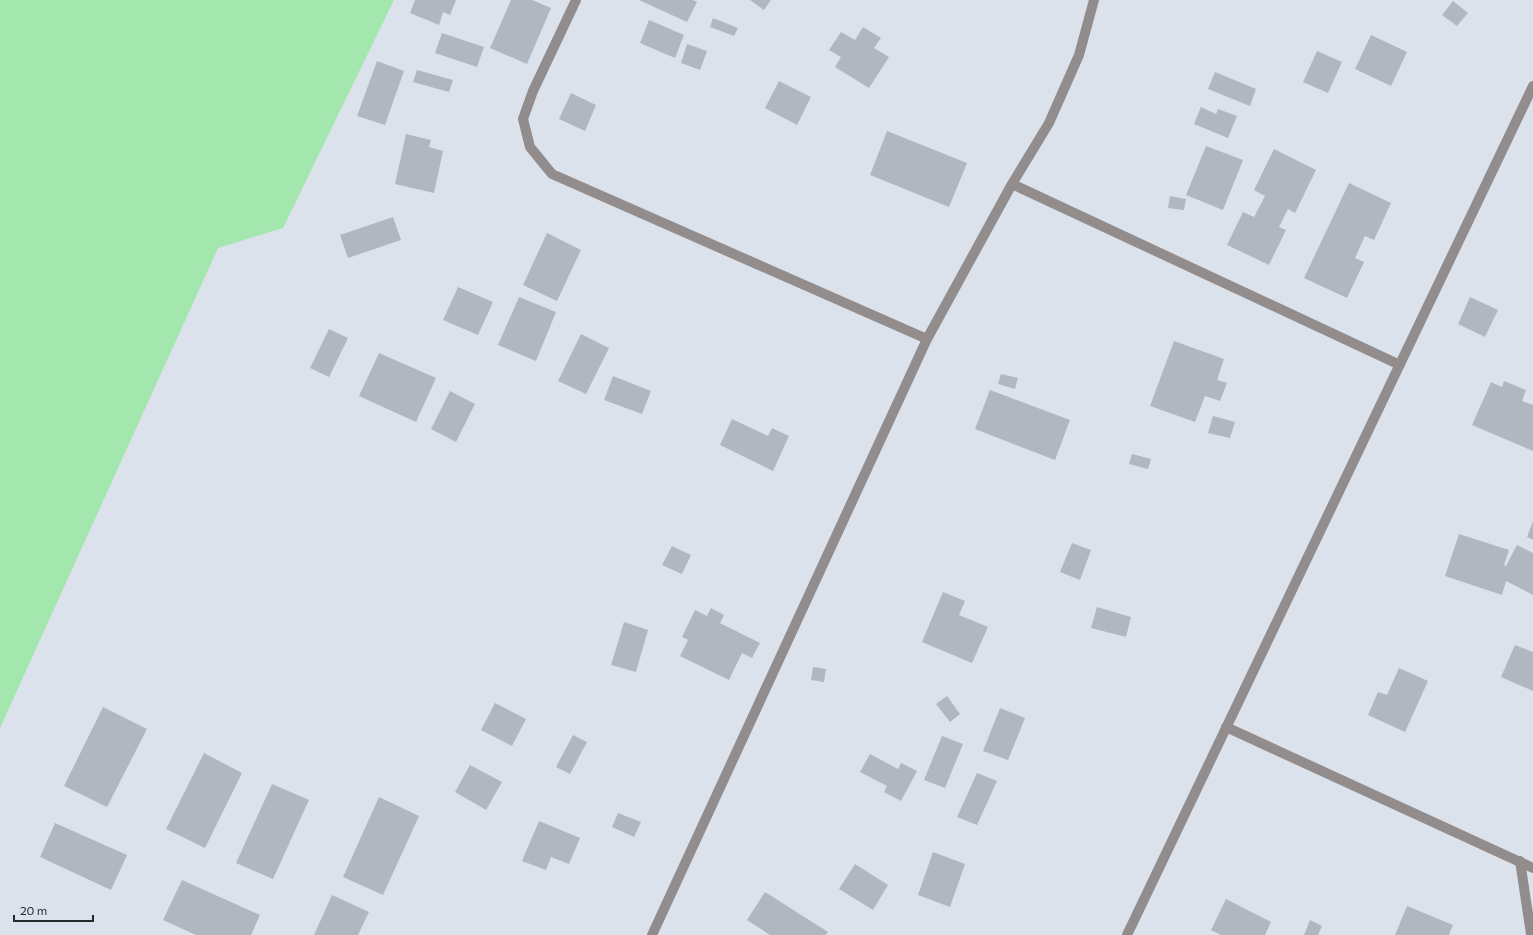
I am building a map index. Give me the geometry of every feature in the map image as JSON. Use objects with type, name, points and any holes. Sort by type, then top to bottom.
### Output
[{"type":"street","points":[[576,0],[533,91],[523,119],[530,147],[552,174],[927,339]]},
{"type":"street","points":[[652,935],[927,339],[1012,184],[1049,123],[1079,55],[1094,0]]},
{"type":"street","points":[[1127,935],[1533,86]]},
{"type":"street","points":[[1012,184],[1400,366]]},
{"type":"street","points":[[1226,727],[1533,868]]},
{"type":"street","points":[[1520,861],[1531,934]]},
{"type":"green space","points":[[0,0],[394,0],[283,228],[218,248],[0,728]]},
{"type":"building","points":[[415,0],[456,0],[450,15],[443,12],[439,25],[410,13]]},
{"type":"building","points":[[511,0],[532,0],[551,8],[527,64],[490,48]]},
{"type":"building","points":[[639,0],[693,0],[697,2],[687,22]]},
{"type":"building","points":[[750,0],[771,0],[764,10]]},
{"type":"building","points":[[1453,1],[1468,13],[1457,26],[1442,15]]},
{"type":"building","points":[[713,18],[738,28],[734,36],[710,27]]},
{"type":"building","points":[[649,20],[684,35],[675,58],[640,43]]},
{"type":"building","points":[[863,27],[881,38],[874,48],[889,57],[869,88],[835,67],[841,57],[829,50],[841,32],[855,40]]},
{"type":"building","points":[[442,33],[484,47],[477,67],[435,53]]},
{"type":"building","points":[[1371,35],[1407,52],[1391,86],[1355,69]]},
{"type":"building","points":[[687,44],[707,51],[700,70],[681,63]]},
{"type":"building","points":[[1317,51],[1342,62],[1328,93],[1303,82]]},
{"type":"building","points":[[377,61],[404,71],[385,125],[357,116]]},
{"type":"building","points":[[417,70],[453,80],[449,92],[413,82]]},
{"type":"building","points":[[1215,72],[1256,89],[1250,106],[1208,89]]},
{"type":"building","points":[[779,81],[811,97],[797,125],[765,108]]},
{"type":"building","points":[[571,93],[596,105],[585,131],[559,119]]},
{"type":"building","points":[[1201,107],[1216,114],[1218,109],[1237,116],[1228,138],[1194,124]]},
{"type":"building","points":[[887,131],[967,163],[949,207],[870,175]]},
{"type":"building","points":[[406,134],[431,140],[429,147],[443,151],[434,193],[395,184]]},
{"type":"building","points":[[1206,146],[1243,160],[1223,210],[1186,195]]},
{"type":"building","points":[[1274,149],[1316,170],[1295,213],[1288,209],[1279,227],[1286,230],[1269,265],[1227,245],[1243,212],[1254,217],[1265,196],[1254,190]]},
{"type":"building","points":[[1349,183],[1391,203],[1374,240],[1365,236],[1355,258],[1364,262],[1347,298],[1304,278]]},
{"type":"building","points":[[1170,196],[1186,199],[1184,210],[1168,208]]},
{"type":"building","points":[[393,217],[401,240],[348,258],[340,235]]},
{"type":"building","points":[[547,233],[581,250],[557,301],[523,285]]},
{"type":"building","points":[[458,287],[493,302],[478,335],[443,320]]},
{"type":"building","points":[[519,297],[556,312],[536,361],[498,345]]},
{"type":"building","points":[[1470,297],[1498,310],[1485,337],[1458,324]]},
{"type":"building","points":[[329,329],[348,338],[329,377],[310,368]]},
{"type":"building","points":[[581,334],[609,348],[586,394],[558,381]]},
{"type":"building","points":[[1174,341],[1224,359],[1217,380],[1227,383],[1220,401],[1205,396],[1195,422],[1150,406]]},
{"type":"building","points":[[379,353],[436,378],[416,422],[359,396]]},
{"type":"building","points":[[1001,374],[1018,378],[1015,389],[998,384]]},
{"type":"building","points":[[613,376],[651,391],[642,414],[604,400]]},
{"type":"building","points":[[1504,381],[1526,390],[1522,401],[1533,405],[1533,451],[1472,425],[1491,382],[1502,387]]},
{"type":"building","points":[[990,390],[1070,420],[1055,460],[975,429]]},
{"type":"building","points":[[450,391],[475,404],[456,442],[431,429]]},
{"type":"building","points":[[1213,416],[1235,422],[1230,438],[1208,433]]},
{"type":"building","points":[[732,419],[768,436],[772,428],[789,436],[773,471],[720,445]]},
{"type":"building","points":[[1132,454],[1151,459],[1148,469],[1129,464]]},
{"type":"building","points":[[1533,521],[1533,540],[1527,537]]},
{"type":"building","points":[[1459,534],[1509,550],[1504,565],[1506,566],[1517,545],[1533,553],[1533,595],[1506,581],[1502,595],[1445,576]]},
{"type":"building","points":[[1072,543],[1091,550],[1080,580],[1060,572]]},
{"type":"building","points":[[672,546],[691,555],[682,574],[662,565]]},
{"type":"building","points":[[943,592],[965,601],[959,615],[988,627],[972,663],[922,642]]},
{"type":"building","points":[[1097,607],[1131,617],[1126,637],[1091,628]]},
{"type":"building","points":[[711,608],[724,615],[720,623],[760,643],[752,658],[742,653],[729,680],[680,656],[688,640],[682,637],[695,610],[707,616]]},
{"type":"building","points":[[624,622],[648,630],[636,672],[611,665]]},
{"type":"building","points":[[1515,645],[1533,652],[1533,691],[1501,677]]},
{"type":"building","points":[[813,667],[826,669],[824,682],[811,680]]},
{"type":"building","points":[[1399,668],[1428,681],[1405,732],[1368,715],[1378,692],[1387,695]]},
{"type":"building","points":[[947,696],[960,714],[950,722],[936,704]]},
{"type":"building","points":[[495,703],[526,719],[512,746],[481,730]]},
{"type":"building","points":[[103,707],[147,729],[107,807],[64,786]]},
{"type":"building","points":[[1000,708],[1025,718],[1008,760],[983,751]]},
{"type":"building","points":[[573,735],[587,742],[570,774],[556,767]]},
{"type":"building","points":[[942,736],[963,744],[945,788],[924,780]]},
{"type":"building","points":[[204,753],[242,773],[205,848],[166,829]]},
{"type":"building","points":[[870,754],[898,769],[901,763],[917,771],[901,801],[884,792],[887,786],[860,772]]},
{"type":"building","points":[[470,765],[502,782],[486,810],[455,792]]},
{"type":"building","points":[[977,773],[997,781],[977,825],[957,817]]},
{"type":"building","points":[[272,784],[309,800],[273,879],[236,863]]},
{"type":"building","points":[[379,797],[419,816],[383,895],[343,877]]},
{"type":"building","points":[[618,813],[641,822],[634,837],[612,827]]},
{"type":"building","points":[[539,821],[580,838],[569,864],[551,857],[546,870],[522,861]]},
{"type":"building","points":[[55,823],[127,855],[111,890],[40,857]]},
{"type":"building","points":[[933,852],[965,864],[950,907],[918,895]]},
{"type":"building","points":[[855,864],[888,885],[873,910],[839,889]]},
{"type":"building","points":[[182,880],[260,915],[251,935],[196,935],[163,920]]},
{"type":"building","points":[[765,892],[828,932],[826,935],[770,935],[747,920]]},
{"type":"building","points":[[332,895],[369,912],[358,935],[314,935]]},
{"type":"building","points":[[1226,899],[1271,922],[1265,935],[1221,935],[1211,930]]},
{"type":"building","points":[[1407,906],[1453,925],[1449,935],[1395,935]]},
{"type":"building","points":[[1310,920],[1322,926],[1318,935],[1304,935]]}]
